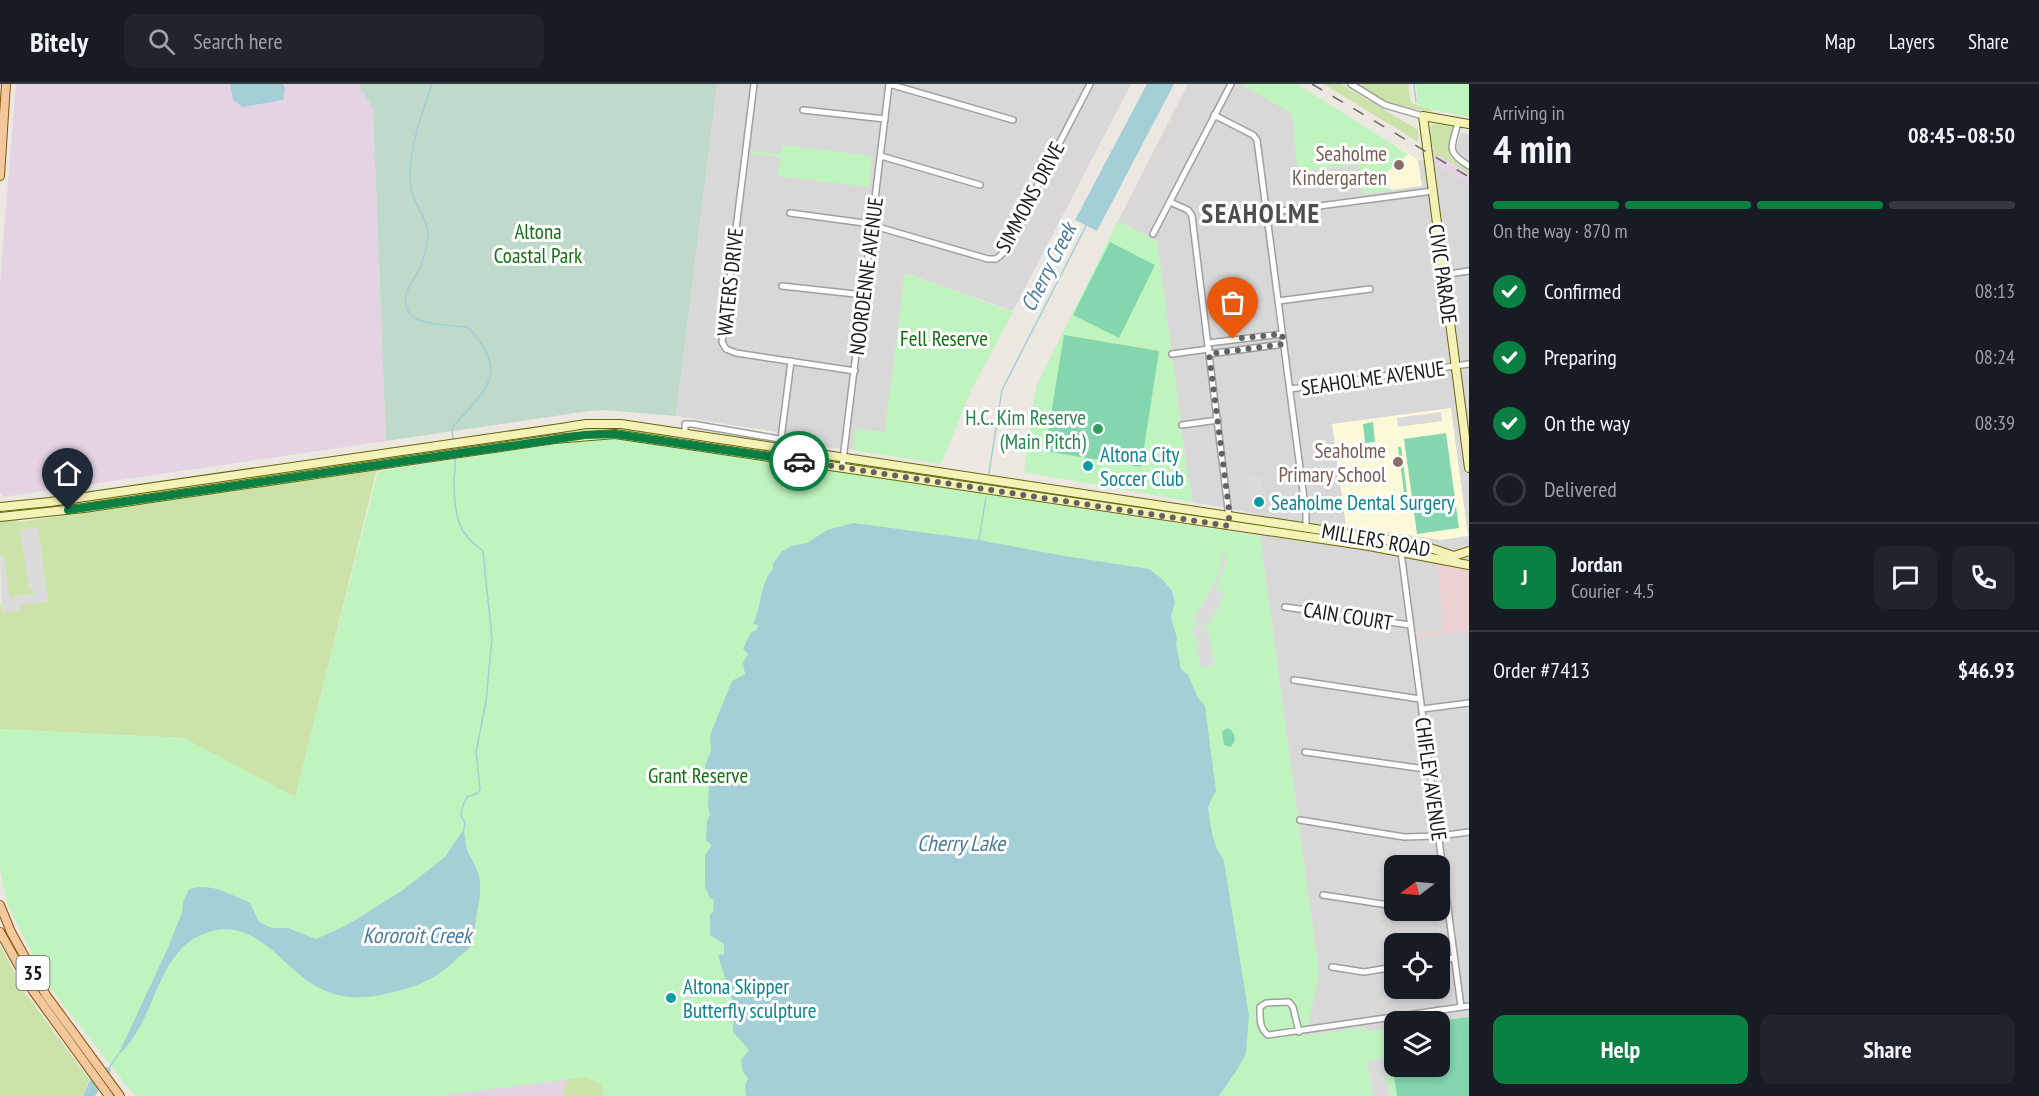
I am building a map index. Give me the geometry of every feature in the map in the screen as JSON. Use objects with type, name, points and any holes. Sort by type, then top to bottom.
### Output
[{"type":"main road","points":[[0,176],[6,84]]},
{"type":"main road","points":[[1423,116],[1469,124]]},
{"type":"main road","name":"CIVIC PARADE","points":[[1423,116],[1469,468]]},
{"type":"main road","name":"MILLERS ROAD","points":[[0,507],[47,503],[501,436],[600,424],[621,424],[1421,545],[1454,556],[1469,552]]},
{"type":"main road","points":[[684,443],[685,433]]},
{"type":"main road","name":"MILLERS ROAD","points":[[0,517],[84,508],[585,435],[615,434],[1469,563]]},
{"type":"main road","points":[[1469,552],[1469,563]]},
{"type":"main road","name":"35","points":[[0,905],[11,932],[46,995],[120,1095]]},
{"type":"main road","name":"35","points":[[0,932],[33,992],[109,1096]]},
{"type":"street","name":"WATERS DRIVE","points":[[754,84],[722,342],[726,349],[736,353],[855,370]]},
{"type":"street","points":[[890,84],[1012,120]]},
{"type":"street","name":"NOORDENNE AVENUE","points":[[842,468],[890,84]]},
{"type":"street","name":"SIMMONS DRIVE","points":[[790,213],[872,225],[992,261],[999,258],[1090,84]]},
{"type":"street","points":[[1153,234],[1231,84]]},
{"type":"street","points":[[1350,84],[1385,105],[1423,116]]},
{"type":"street","points":[[803,110],[885,119]]},
{"type":"street","points":[[1214,115],[1256,137],[1306,528]]},
{"type":"street","points":[[1458,122],[1451,151],[1455,157],[1469,166]]},
{"type":"street","points":[[880,156],[980,185]]},
{"type":"street","points":[[1266,213],[1433,191]]},
{"type":"street","points":[[1170,202],[1188,210],[1192,216],[1229,526]]},
{"type":"street","points":[[1442,275],[1469,271]]},
{"type":"street","points":[[783,286],[864,295]]},
{"type":"street","points":[[1278,301],[1370,289]]},
{"type":"street","points":[[1172,354],[1282,334]]},
{"type":"street","points":[[1209,348],[1284,344]]},
{"type":"street","points":[[781,439],[791,361]]},
{"type":"street","name":"SEAHOLME AVENUE","points":[[1290,389],[1469,364]]},
{"type":"street","points":[[1182,425],[1218,420]]},
{"type":"street","points":[[685,433],[685,424],[692,424],[797,442],[806,452]]},
{"type":"street","name":"CHIFLEY AVENUE","points":[[1401,552],[1441,855]]},
{"type":"street","name":"CAIN COURT","points":[[1285,607],[1410,626]]},
{"type":"street","points":[[1294,680],[1420,699]]},
{"type":"street","points":[[1422,709],[1469,702]]},
{"type":"street","points":[[1305,752],[1429,768]]},
{"type":"street","points":[[1300,820],[1404,837],[1469,832]]},
{"type":"street","points":[[1323,895],[1384,904]]},
{"type":"street","name":"CHIFLEY AVENUE","points":[[1449,921],[1461,1007]]},
{"type":"street","points":[[1450,959],[1454,958]]},
{"type":"street","points":[[1332,967],[1364,972],[1384,969]]},
{"type":"street","points":[[1299,1032],[1293,1007],[1289,1002],[1266,1003],[1260,1007],[1260,1023],[1263,1031],[1268,1035],[1299,1032],[1469,1006]]},
{"type":"shaded area","points":[[16,84],[358,84],[373,109],[386,441],[3,497],[0,493],[0,282]]},
{"type":"shaded area","points":[[717,84],[1131,84],[1013,311],[905,273],[885,432],[856,429],[853,450],[807,445],[804,442],[804,436],[676,416]]},
{"type":"shaded area","points":[[1188,84],[1241,84],[1292,113],[1298,172],[1359,164],[1363,193],[1408,154],[1418,160],[1433,163],[1451,174],[1460,133],[1469,134],[1469,1017],[1450,1019],[1450,1011],[1384,1011],[1384,1029],[1369,1031],[1365,1027],[1305,1036],[1319,974],[1257,514],[1193,502],[1187,472],[1157,241],[1118,221]]},
{"type":"shaded area","name":"Seaholme Kindergarten","points":[[1395,145],[1418,160],[1422,186],[1391,190],[1388,187],[1389,185],[1382,177]]},
{"type":"shaded area","points":[[1431,146],[1434,146],[1439,155],[1469,174],[1469,185],[1433,163]]},
{"type":"shaded area","name":"Seaholme Primary School","points":[[1451,408],[1468,536],[1441,540],[1346,526],[1332,424]]},
{"type":"shaded area","points":[[1441,412],[1442,421],[1398,427],[1397,418]]},
{"type":"shaded area","points":[[1247,475],[1261,476],[1263,494],[1249,496]]},
{"type":"shaded area","points":[[38,527],[48,602],[21,605],[21,610],[2,613],[0,555],[4,557],[10,598],[13,600],[13,596],[30,594],[32,597],[34,592],[29,588],[20,530]]},
{"type":"shaded area","points":[[1222,553],[1226,553],[1225,567],[1216,589],[1225,594],[1208,626],[1204,624],[1203,626],[1204,629],[1208,628],[1215,665],[1201,668],[1196,648],[1200,647],[1200,643],[1196,643],[1192,627],[1197,626],[1197,623],[1193,620],[1217,578]]},
{"type":"shaded area","points":[[1437,563],[1469,571],[1469,631],[1418,637],[1417,633],[1442,630],[1443,627]]},
{"type":"shaded area","points":[[1384,1059],[1384,1077],[1387,1077],[1390,1096],[1373,1096],[1367,1061]]},
{"type":"shaded area","points":[[570,1078],[563,1096],[436,1096]]},
{"type":"green space","name":"Altona Coastal Park","points":[[358,84],[717,84],[676,416],[604,410],[589,411],[386,441],[373,109]]},
{"type":"green space","points":[[1241,84],[1297,84],[1408,154],[1382,177],[1391,190],[1363,194],[1359,164],[1298,172],[1292,113]]},
{"type":"green space","points":[[1324,84],[1341,84],[1418,130],[1418,142]]},
{"type":"green space","points":[[1355,84],[1408,84],[1411,103],[1432,110],[1431,112],[1388,104]]},
{"type":"green space","points":[[1416,84],[1469,84],[1469,117],[1421,107],[1418,104]]},
{"type":"green space","points":[[1432,124],[1449,125],[1452,128],[1450,156],[1469,171],[1469,174],[1439,155],[1435,156],[1434,146],[1431,146],[1430,127]]},
{"type":"green space","points":[[782,145],[872,156],[869,187],[778,176],[780,157],[751,154],[751,151],[781,154]]},
{"type":"green space","points":[[1118,221],[1157,241],[1187,472],[1193,502],[1024,472],[1036,387]]},
{"type":"green space","points":[[1110,242],[1155,265],[1119,338],[1073,315]]},
{"type":"green space","name":"Fell Reserve","points":[[905,273],[1013,312],[971,390],[941,464],[853,450],[855,429],[885,432]]},
{"type":"green space","points":[[1064,335],[1159,351],[1141,467],[1045,451]]},
{"type":"green space","points":[[1373,422],[1375,442],[1365,443],[1363,424]]},
{"type":"green space","points":[[621,427],[675,437],[599,431],[458,450],[457,447],[586,428]]},
{"type":"green space","points":[[1446,433],[1459,528],[1417,534],[1404,439]]},
{"type":"green space","name":"Grant Reserve","points":[[590,439],[640,441],[1260,536],[1319,974],[1306,1036],[1365,1027],[1369,1031],[1384,1029],[1384,1077],[1450,1077],[1450,1019],[1469,1017],[1469,1096],[604,1096],[601,1084],[587,1077],[436,1096],[135,1096],[47,984],[8,905],[0,870],[0,729],[184,738],[295,797],[378,471]]},
{"type":"green space","points":[[452,447],[450,451],[62,507],[0,513],[0,511],[36,508]]},
{"type":"green space","points":[[1398,447],[1401,447],[1409,508],[1406,508]]},
{"type":"green space","points":[[377,469],[295,798],[184,738],[0,729],[0,600],[2,612],[21,609],[21,605],[48,602],[38,528],[29,588],[34,590],[34,596],[31,598],[31,594],[13,596],[13,600],[10,598],[0,555],[0,520],[16,519],[20,522]]},
{"type":"green space","points":[[907,471],[1150,508],[1164,513],[925,477],[907,473]]},
{"type":"green space","points":[[1263,526],[1408,547],[1430,552],[1430,554]]},
{"type":"green space","points":[[1227,728],[1234,736],[1234,743],[1230,747],[1224,745],[1222,732]]},
{"type":"green space","points":[[0,945],[26,994],[89,1079],[83,1096],[0,1096]]},
{"type":"green space","points":[[1469,1017],[1469,1096],[1397,1096],[1394,1077],[1450,1077],[1450,1020]]},
{"type":"green space","points":[[587,1077],[601,1084],[604,1096],[563,1096],[570,1078]]},
{"type":"water","points":[[230,84],[283,84],[285,88],[283,100],[243,107],[233,100]]},
{"type":"water","points":[[1147,84],[1174,84],[1097,231],[1075,220]]},
{"type":"water","name":"Cherry Lake","points":[[854,523],[979,540],[1149,569],[1172,591],[1175,603],[1171,616],[1177,638],[1181,669],[1188,675],[1198,698],[1205,706],[1216,791],[1208,807],[1211,829],[1216,847],[1224,861],[1249,1016],[1246,1053],[1219,1096],[746,1096],[745,1085],[748,1078],[743,1072],[741,1060],[749,1050],[733,1032],[734,1002],[726,990],[718,955],[724,954],[724,944],[710,935],[710,914],[713,912],[714,900],[710,898],[705,887],[705,856],[711,846],[706,841],[707,821],[710,815],[709,783],[705,765],[711,751],[710,735],[732,681],[745,674],[743,663],[748,654],[743,649],[751,632],[757,630],[758,625],[753,624],[763,588],[781,552],[791,546],[807,543],[827,530]]},
{"type":"water","name":"Kororoit Creek","points":[[464,829],[467,849],[480,880],[474,937],[470,948],[439,974],[391,993],[363,997],[345,996],[326,991],[310,983],[254,937],[238,931],[221,930],[201,935],[186,945],[174,958],[141,1026],[118,1055],[167,950],[189,889],[205,887],[228,893],[250,903],[259,922],[272,928],[288,928],[316,939],[347,925],[403,890],[445,857]]},
{"type":"water","points":[[107,1067],[111,1069],[110,1072],[95,1096],[83,1096],[91,1077]]},
{"type":"waterway","name":"Kororoit Creek","points":[[432,84],[416,135],[410,175],[412,194],[426,225],[428,238],[422,262],[408,289],[405,301],[411,315],[421,321],[468,327],[481,343],[491,370],[483,391],[452,428],[453,440]]},
{"type":"waterway","points":[[1414,84],[1416,102]]},
{"type":"waterway","name":"Cherry Creek","points":[[989,473],[1002,390],[1086,226]]},
{"type":"waterway","name":"Kororoit Creek","points":[[455,456],[455,506],[463,530],[483,551],[492,639],[486,701],[476,752],[480,789],[478,793],[467,797],[462,807],[461,816],[465,822],[464,829]]},
{"type":"waterway","name":"Cherry Creek","points":[[979,540],[986,497]]},
{"type":"waterway","name":"Kororoit Creek","points":[[109,1068],[118,1055]]},
{"type":"railway","points":[[1312,84],[1469,177]]},
{"type":"way so far","points":[[799,461],[1229,526],[1229,510],[1209,354],[1284,344],[1282,334],[1233,339]]},
{"type":"place","name":"Seaholme Kindergarten","points":[[1399,165]]},
{"type":"place","name":"H.C. Kim Reserve (Main Pitch)","points":[[1098,429]]},
{"type":"place","name":"Seaholme Primary School","points":[[1398,462]]},
{"type":"place","name":"Altona City Soccer Club","points":[[1088,466]]},
{"type":"place","name":"Seaholme Dental Surgery","points":[[1259,502]]},
{"type":"place","name":"Altona Skipper Butterfly sculpture","points":[[671,998]]},
{"type":"district","name":"SEAHOLME","points":[[1261,213]]},
{"type":"route","points":[[68,510],[585,435],[615,434],[799,461]]}]
